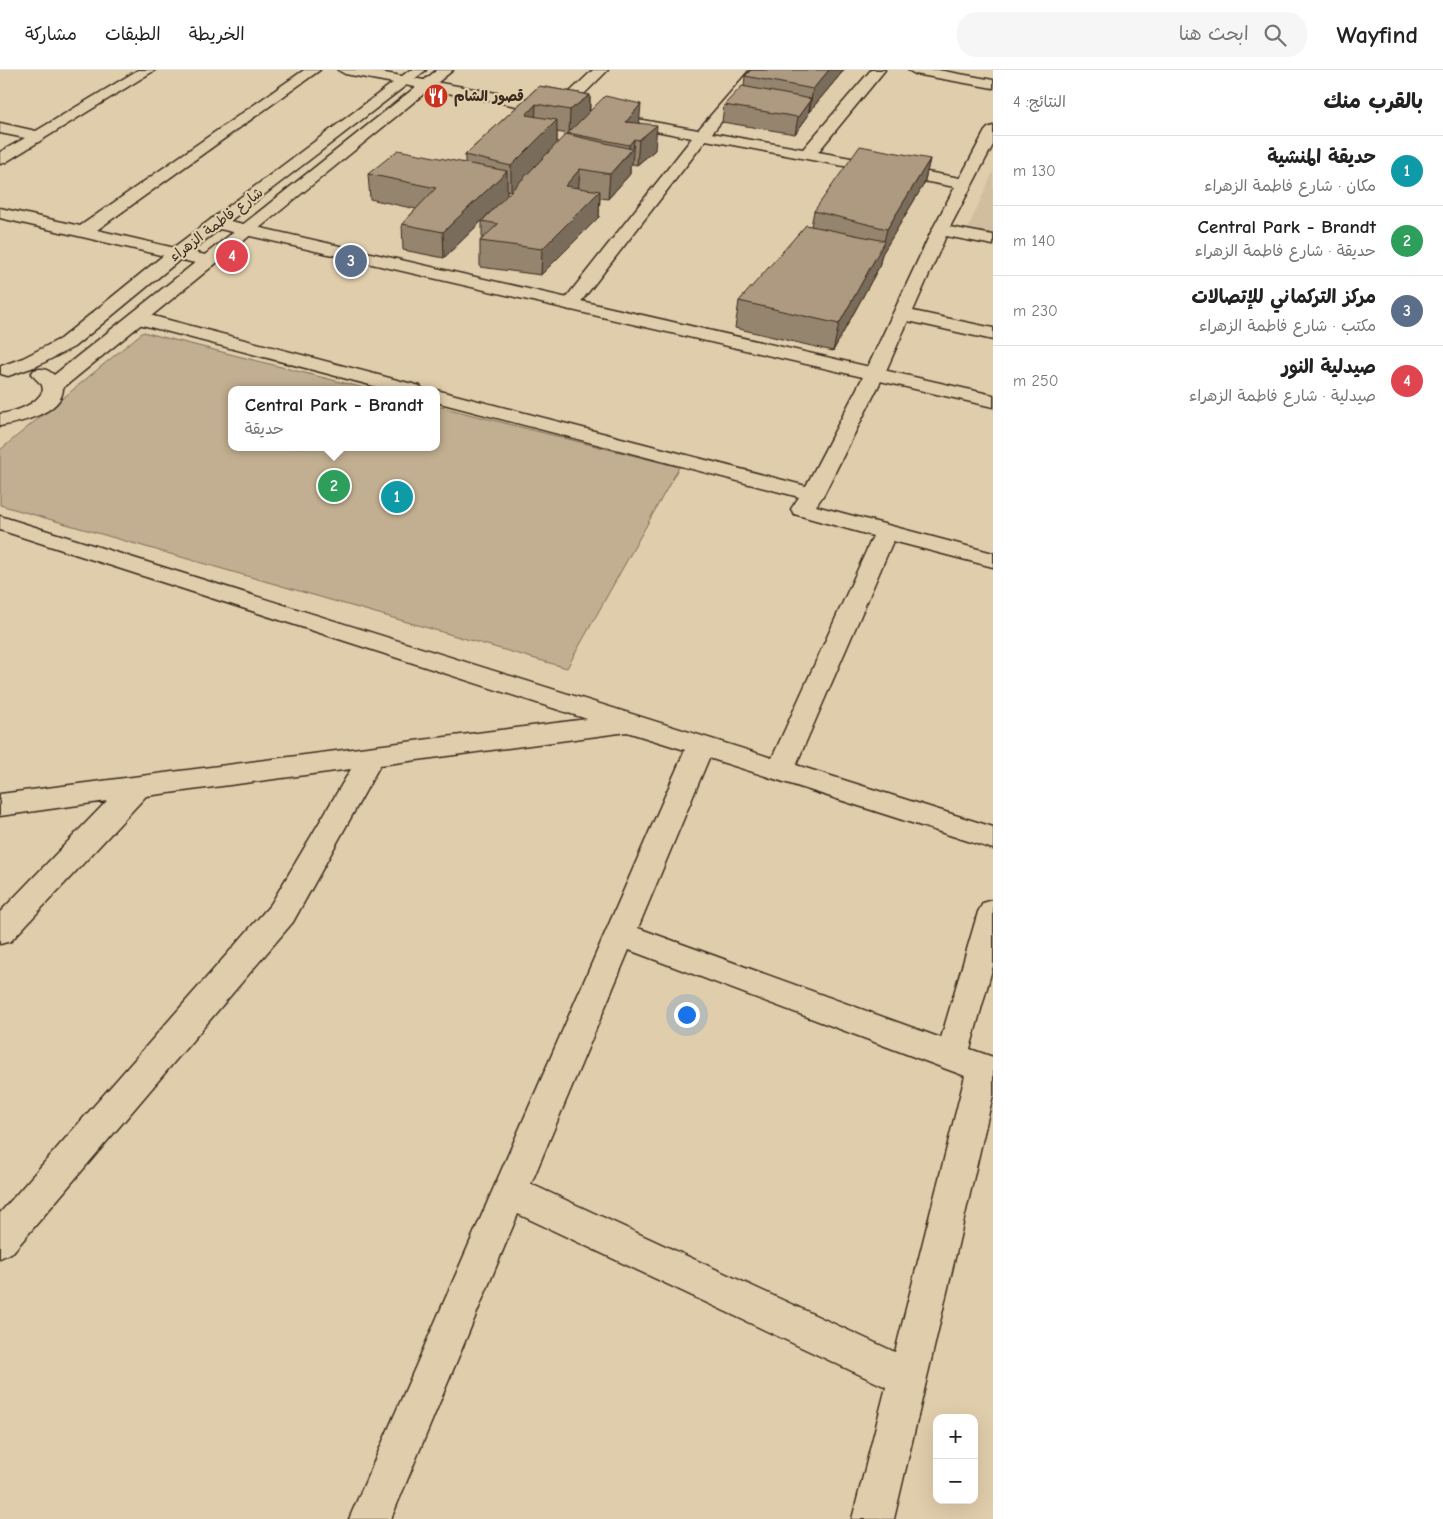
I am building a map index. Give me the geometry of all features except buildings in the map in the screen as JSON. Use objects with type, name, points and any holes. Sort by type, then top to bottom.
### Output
[{"type":"street","points":[[0,158],[148,70]]},
{"type":"street","points":[[83,232],[313,70]]},
{"type":"street","points":[[345,70],[579,113]]},
{"type":"street","name":"شارع فاطمة الزهراء","points":[[2,371],[30,362],[67,343],[176,254],[419,70]]},
{"type":"street","name":"شارع فاطمة الزهراء","points":[[53,386],[446,70]]},
{"type":"street","points":[[560,110],[601,70]]},
{"type":"street","points":[[570,304],[702,136],[757,70]]},
{"type":"street","points":[[807,155],[878,70]]},
{"type":"street","points":[[915,70],[993,84]]},
{"type":"street","points":[[607,118],[965,184]]},
{"type":"street","points":[[0,128],[38,136]]},
{"type":"street","points":[[992,134],[940,230],[875,373],[813,494],[802,509],[993,560]]},
{"type":"street","points":[[0,213],[208,261]]},
{"type":"street","points":[[217,223],[993,401]]},
{"type":"street","points":[[940,230],[993,240]]},
{"type":"street","points":[[903,314],[993,334]]},
{"type":"street","points":[[138,318],[398,386]]},
{"type":"street","points":[[0,430],[9,419],[34,412],[45,404],[52,395],[53,386],[43,375],[22,370],[2,371]]},
{"type":"street","points":[[440,397],[813,494]]},
{"type":"street","points":[[0,523],[993,838]]},
{"type":"street","points":[[780,770],[886,532]]},
{"type":"street","points":[[0,805],[630,723]]},
{"type":"street","points":[[370,1519],[701,745]]},
{"type":"street","points":[[0,1240],[282,913],[372,756]]},
{"type":"street","points":[[0,932],[138,787]]},
{"type":"street","points":[[873,1519],[908,1378],[976,1066],[993,912]]},
{"type":"street","points":[[620,934],[976,1066]]},
{"type":"street","points":[[510,1192],[908,1378]]},
{"type":"shaded area","points":[[993,172],[993,235],[967,230]]},
{"type":"shaded area","points":[[143,332],[356,386],[228,386],[228,451],[440,451],[440,407],[679,467],[567,668],[0,505],[0,450]]},
{"type":"place","name":"قصور الشام","points":[[436,96]]},
{"type":"place","name":"صيدلية النور","points":[[232,256]]},
{"type":"place","name":"مركز التركماني للإتصالات","points":[[351,261]]},
{"type":"place","name":"Central Park - Brandt","points":[[334,486]]},
{"type":"place","name":"حديقة المنشية","points":[[397,497]]}]
